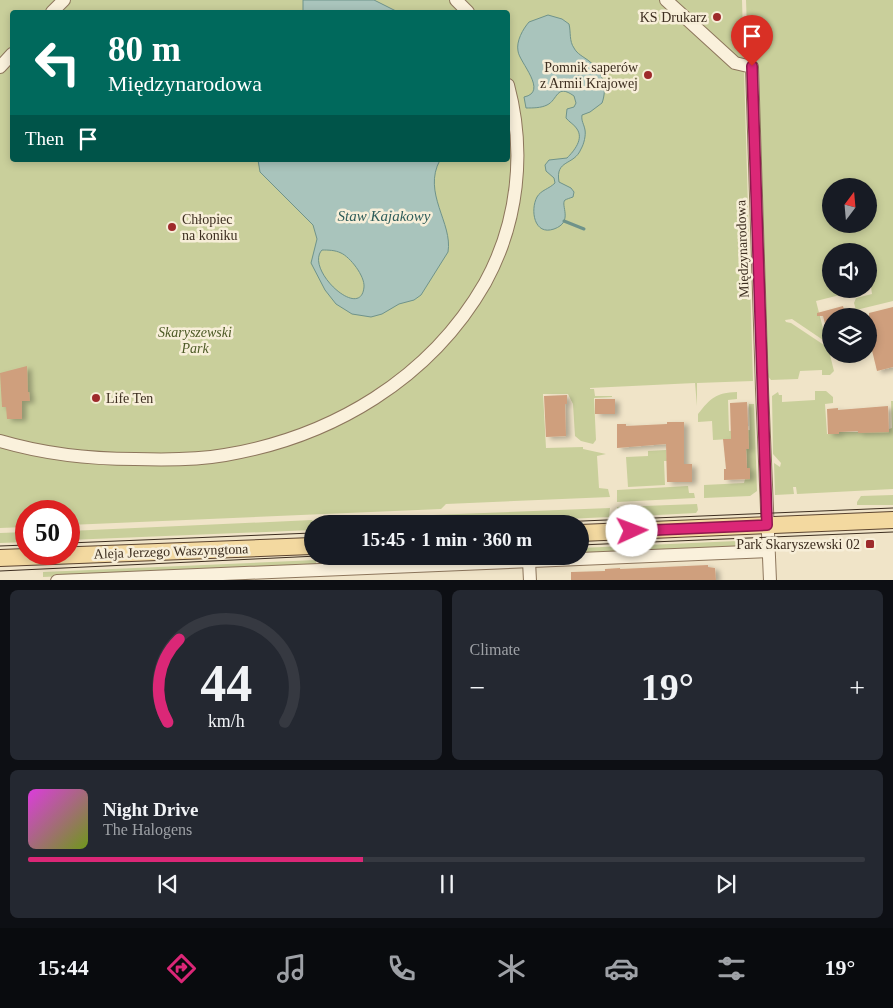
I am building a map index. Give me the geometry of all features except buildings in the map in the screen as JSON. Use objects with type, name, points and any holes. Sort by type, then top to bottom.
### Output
[{"type":"main road","points":[[589,533],[893,520]]},
{"type":"main road","name":"Aleja Jerzego Waszyngtona","points":[[0,558],[304,546]]},
{"type":"street","points":[[54,10],[64,0]]},
{"type":"street","points":[[456,0],[466,10]]},
{"type":"street","name":"Międzynarodowa","points":[[666,0],[735,63],[752,66],[770,580]]},
{"type":"street","points":[[0,67],[10,56]]},
{"type":"street","points":[[0,441],[24,448],[103,459],[166,460],[224,455],[264,446],[322,426],[353,412],[396,384],[430,353],[460,319],[480,291],[505,240],[518,176],[518,141],[510,96]]},
{"type":"street","name":"Aleja Jerzego Waszyngtona","points":[[589,557],[768,550]]},
{"type":"street","name":"Aleja Jerzego Waszyngtona","points":[[57,580],[353,574],[466,565]]},
{"type":"street","points":[[529,565],[530,580]]},
{"type":"green space","name":"Skaryszewski Park","points":[[0,0],[742,0],[753,381],[697,383],[697,406],[695,383],[590,388],[594,389],[595,396],[612,396],[594,398],[596,440],[593,444],[581,441],[575,436],[573,404],[568,394],[543,394],[546,448],[583,447],[583,449],[606,454],[597,456],[599,488],[608,489],[610,497],[446,504],[441,509],[80,525],[80,500],[15,500],[15,527],[0,528]]},
{"type":"green space","points":[[746,0],[893,0],[893,301],[864,308],[855,308],[854,303],[856,298],[877,298],[877,243],[822,243],[822,298],[828,298],[816,301],[822,324],[822,339],[792,319],[785,320],[822,344],[822,363],[832,363],[834,371],[830,375],[822,375],[822,370],[800,371],[798,379],[771,380],[766,374],[757,58],[748,58]]},
{"type":"green space","points":[[815,391],[826,391],[833,397],[833,403],[825,404],[827,434],[839,434],[839,432],[889,432],[889,429],[892,428],[891,401],[893,401],[893,489],[797,494],[796,487],[793,487],[794,494],[775,495],[774,463],[780,467],[781,463],[773,454],[772,396],[778,392],[779,395],[782,395],[782,402],[815,400]]},
{"type":"green space","points":[[737,392],[737,399],[728,400],[729,431],[750,430],[749,404],[754,404],[757,491],[750,496],[704,498],[704,485],[744,483],[745,479],[750,479],[750,468],[747,468],[746,449],[749,449],[748,438],[713,440],[712,421],[698,422],[698,414],[710,400],[718,395]]},
{"type":"green space","points":[[666,450],[667,461],[664,461],[665,485],[628,487],[626,457],[648,456],[648,451]]},
{"type":"green space","points":[[688,486],[689,493],[694,493],[695,498],[617,502],[617,490]]},
{"type":"green space","points":[[893,495],[893,505],[857,505],[861,496]]},
{"type":"green space","points":[[697,504],[698,510],[696,513],[619,517],[617,507]]},
{"type":"green space","points":[[610,508],[609,517],[589,518],[589,515],[431,515]]},
{"type":"green space","points":[[304,520],[304,530],[80,540],[80,531]]},
{"type":"green space","points":[[15,532],[15,542],[0,543],[0,533]]},
{"type":"green space","points":[[759,540],[755,547],[589,554],[589,548]]},
{"type":"green space","points":[[304,561],[304,565],[316,565],[43,577],[43,572]]},
{"type":"water","points":[[303,0],[374,0],[394,10],[303,10]]},
{"type":"water","points":[[548,15],[562,19],[569,24],[572,45],[577,52],[594,65],[603,80],[604,97],[602,103],[590,112],[582,115],[585,128],[584,142],[578,154],[562,166],[559,175],[559,182],[571,188],[574,192],[573,197],[564,202],[565,218],[560,226],[547,230],[542,229],[538,225],[534,215],[537,197],[555,183],[554,178],[546,171],[545,165],[549,160],[567,158],[579,141],[579,133],[566,118],[567,109],[574,107],[576,103],[574,96],[568,92],[560,92],[551,103],[545,106],[526,108],[524,97],[531,94],[534,89],[531,76],[518,51],[518,43],[522,32],[529,22]]},
{"type":"water","name":"Staw Kajakowy","points":[[258,162],[439,162],[435,172],[434,184],[446,230],[448,252],[421,295],[414,300],[399,304],[382,314],[371,317],[352,314],[336,304],[325,290],[311,263],[317,239],[313,225],[260,172]],"holes":[[[322,250],[334,251],[349,258],[356,267],[364,283],[361,296],[354,299],[345,296],[335,289],[327,279],[321,269],[319,258]]]},
{"type":"waterway","points":[[564,221],[584,229]]},
{"type":"tram line","points":[[589,521],[893,508]]},
{"type":"tram line","points":[[589,545],[893,532]]},
{"type":"tram line","points":[[80,543],[304,533]]},
{"type":"tram line","points":[[0,546],[15,545]]},
{"type":"tram line","points":[[0,571],[304,557]]},
{"type":"place","name":"KS Drukarz","points":[[717,17]]},
{"type":"place","name":"Pomnik saperów z Armii Krajowej","points":[[648,75]]},
{"type":"place","name":"Chłopiec na koniku","points":[[172,227]]},
{"type":"place","name":"Life Ten","points":[[96,398]]},
{"type":"place","name":"Park Skaryszewski 02","points":[[870,544]]},
{"type":"route","points":[[632,531],[767,525],[752,66]]}]
